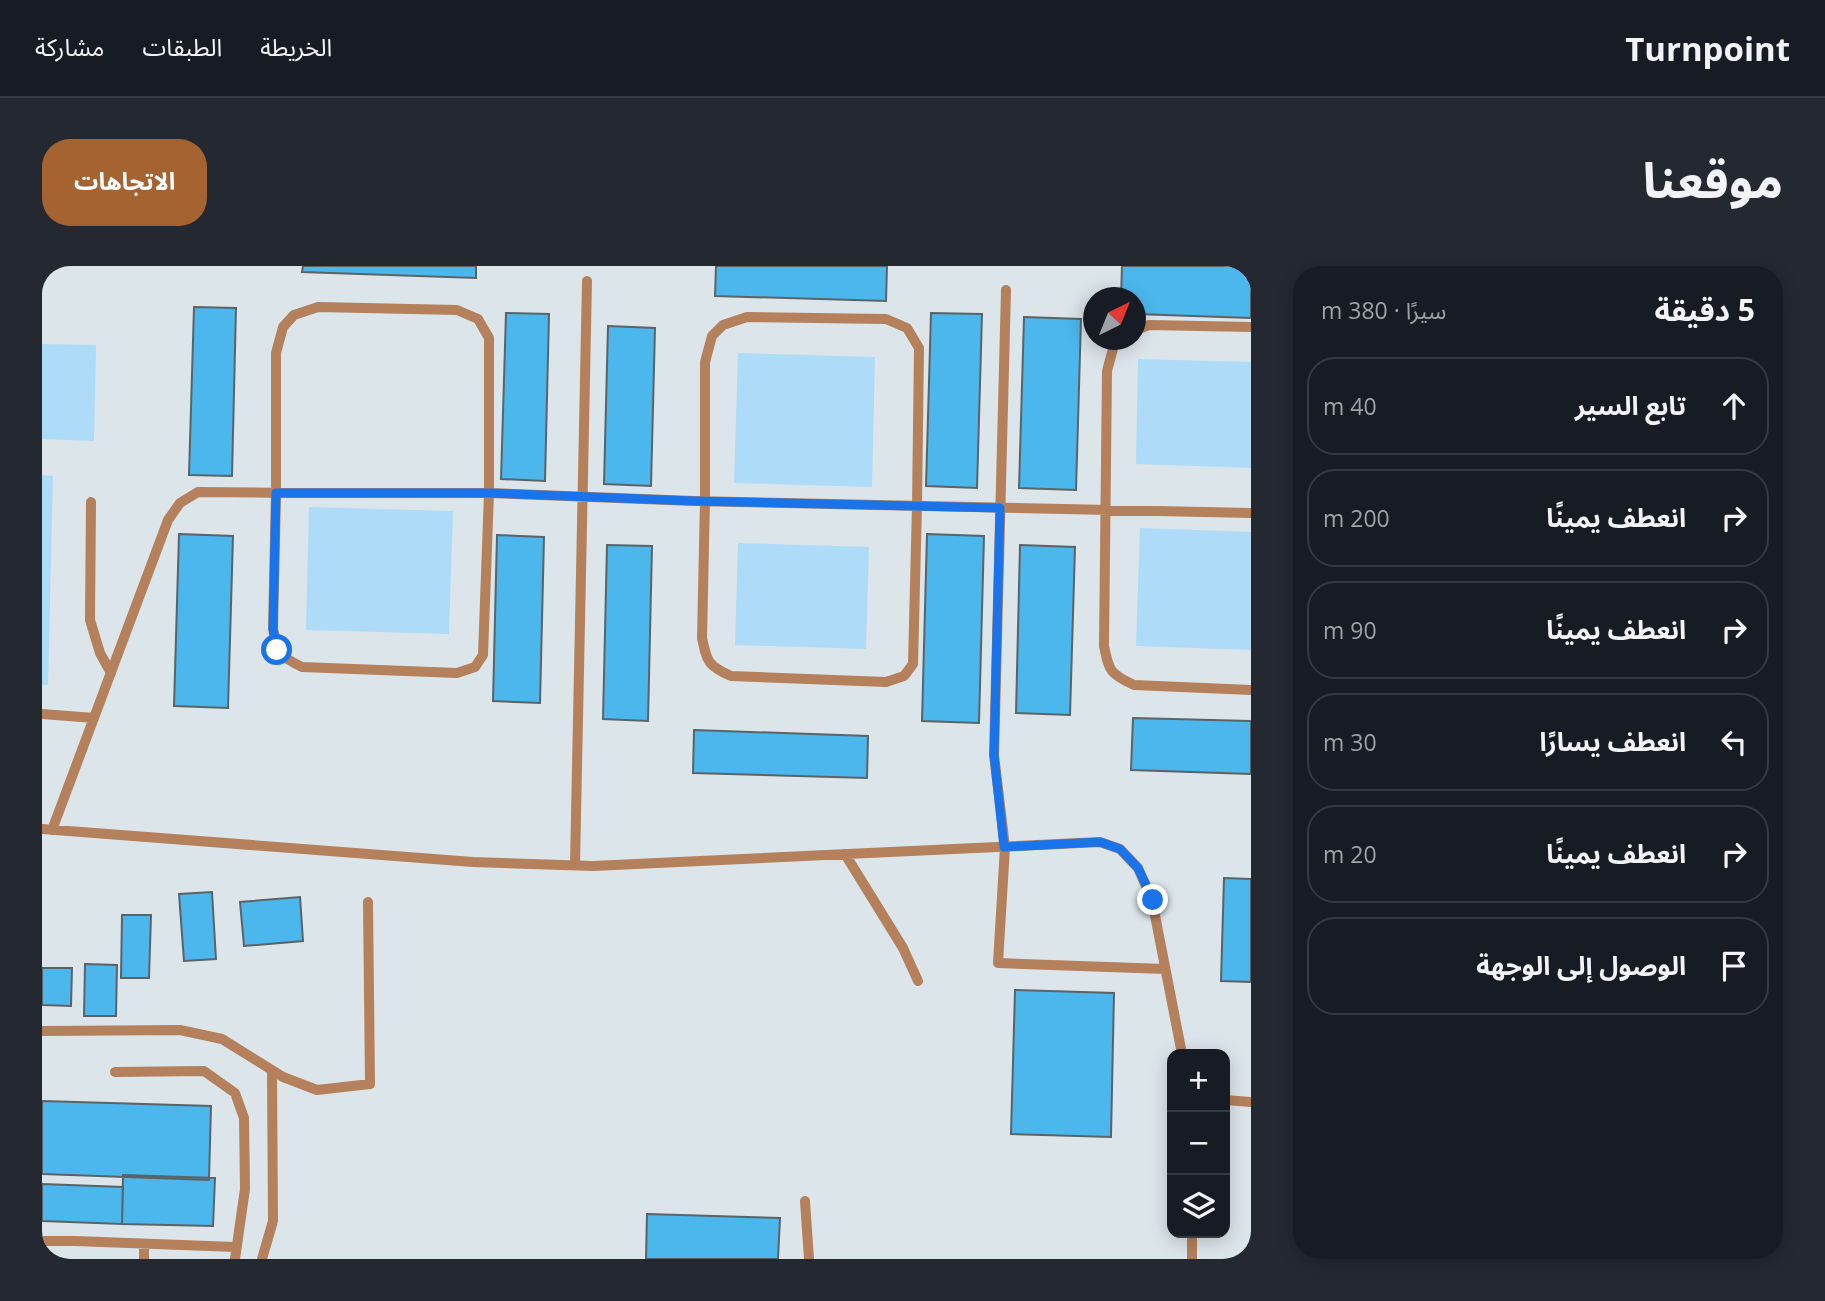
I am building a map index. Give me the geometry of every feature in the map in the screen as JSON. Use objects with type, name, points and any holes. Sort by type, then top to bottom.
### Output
[{"type":"lane","points":[[575,865],[587,281]]},
{"type":"lane","points":[[1006,290],[994,755],[1004,847],[998,963],[1165,969]]},
{"type":"lane","points":[[318,307],[457,310],[478,319],[489,338],[489,493],[483,655],[475,667],[457,673],[302,667],[284,659],[277,650],[273,629],[276,493],[276,353],[283,327],[294,315],[318,307]]},
{"type":"lane","points":[[747,317],[886,319],[907,328],[919,348],[913,664],[904,676],[886,682],[732,676],[714,668],[706,659],[702,638],[705,500],[705,362],[712,336],[723,325],[747,317]]},
{"type":"lane","points":[[1146,326],[1251,327]]},
{"type":"lane","points":[[1113,350],[1107,371],[1105,510],[1104,646],[1109,668],[1116,677],[1134,685],[1251,690]]},
{"type":"lane","points":[[1181,1049],[1153,900],[1138,868],[1120,849],[1100,842],[575,865],[473,862],[47,829],[94,718],[168,520],[180,502],[198,492],[489,493],[1251,513]]},
{"type":"lane","points":[[91,502],[90,620],[100,653],[111,673]]},
{"type":"lane","points":[[42,714],[94,718]]},
{"type":"lane","points":[[845,854],[903,948],[918,981]]},
{"type":"lane","points":[[42,1031],[180,1030],[222,1039],[283,1077],[317,1090],[370,1084],[368,902]]},
{"type":"lane","points":[[262,1259],[273,1221],[272,1070]]},
{"type":"lane","points":[[115,1072],[204,1071],[235,1093],[244,1118],[244,1189],[235,1259]]},
{"type":"lane","points":[[1230,1100],[1251,1102]]},
{"type":"lane","points":[[805,1201],[809,1259]]},
{"type":"lane","points":[[1192,1238],[1192,1259]]},
{"type":"lane","points":[[42,1241],[236,1247]]},
{"type":"lane","points":[[144,1244],[144,1259]]},
{"type":"shaded area","points":[[42,344],[96,345],[94,441],[42,439]]},
{"type":"shaded area","points":[[738,353],[875,357],[872,487],[734,483]]},
{"type":"shaded area","points":[[1138,359],[1251,362],[1251,468],[1136,464]]},
{"type":"shaded area","points":[[42,475],[53,476],[48,685],[42,685]]},
{"type":"shaded area","points":[[309,507],[453,511],[449,634],[306,630]]},
{"type":"shaded area","points":[[1140,528],[1251,532],[1251,650],[1136,646]]},
{"type":"shaded area","points":[[738,543],[869,547],[866,649],[735,645]]},
{"type":"building","points":[[303,266],[476,266],[476,278],[302,272]]},
{"type":"building","points":[[716,266],[887,266],[886,301],[715,296]]},
{"type":"building","points":[[1122,266],[1251,266],[1251,318],[1146,314],[1146,287],[1121,287]]},
{"type":"building","points":[[194,307],[236,308],[232,476],[189,475]]},
{"type":"building","points":[[506,313],[549,314],[545,481],[501,479]]},
{"type":"building","points":[[931,313],[982,314],[977,488],[926,486]]},
{"type":"building","points":[[1024,317],[1081,319],[1076,490],[1019,488]]},
{"type":"building","points":[[608,326],[655,328],[651,486],[604,484]]},
{"type":"building","points":[[179,534],[233,536],[228,708],[174,706]]},
{"type":"building","points":[[927,534],[984,536],[979,723],[922,721]]},
{"type":"building","points":[[497,535],[544,537],[540,703],[493,701]]},
{"type":"building","points":[[607,545],[652,546],[648,721],[603,719]]},
{"type":"building","points":[[1020,545],[1075,547],[1070,715],[1016,713]]},
{"type":"building","points":[[1133,718],[1251,721],[1251,774],[1131,770]]},
{"type":"building","points":[[694,730],[868,736],[867,778],[693,773]]},
{"type":"building","points":[[1224,878],[1251,879],[1251,982],[1221,981]]},
{"type":"building","points":[[212,892],[216,959],[184,961],[179,894]]},
{"type":"building","points":[[300,897],[303,941],[244,946],[240,902]]},
{"type":"building","points":[[122,915],[151,915],[149,978],[121,978]]},
{"type":"building","points":[[85,964],[117,965],[116,1016],[84,1016]]},
{"type":"building","points":[[42,968],[72,968],[71,1006],[42,1005]]},
{"type":"building","points":[[1015,990],[1114,993],[1111,1137],[1011,1134]]},
{"type":"building","points":[[42,1101],[211,1106],[209,1180],[42,1174]]},
{"type":"building","points":[[123,1175],[215,1178],[213,1226],[122,1224]]},
{"type":"building","points":[[42,1184],[123,1187],[122,1224],[42,1221]]},
{"type":"building","points":[[647,1214],[780,1218],[778,1259],[646,1259]]},
{"type":"route","points":[[277,650],[273,629],[276,493],[489,493],[1000,508],[994,755],[1004,847],[1100,842],[1120,849],[1138,868],[1153,900]]}]
